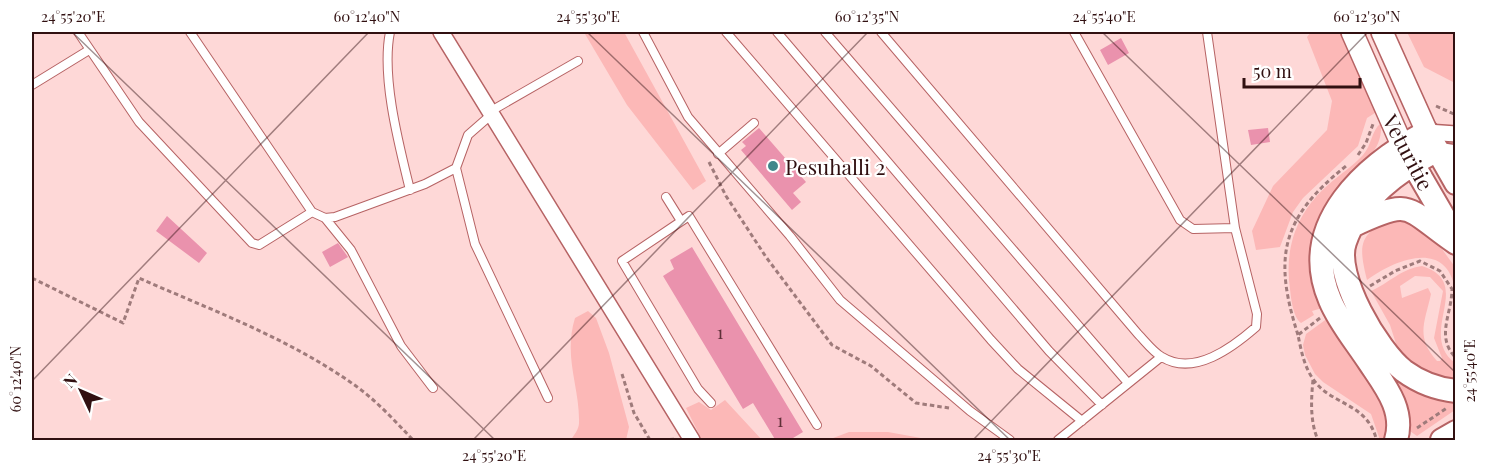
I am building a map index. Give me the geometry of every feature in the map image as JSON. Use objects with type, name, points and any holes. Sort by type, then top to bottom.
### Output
[{"type":"main road","name":"Veturitie","points":[[1352,32],[1407,154],[1455,237]]},
{"type":"main road","name":"Veturitie","points":[[1382,32],[1440,145],[1455,183]]},
{"type":"main road","points":[[1405,435],[1400,427],[1397,409],[1389,392],[1329,299],[1321,258],[1328,222],[1350,188],[1407,154],[1440,145]]},
{"type":"main road","points":[[1407,154],[1359,210],[1344,244],[1342,262],[1353,296],[1390,356],[1405,371],[1434,387],[1455,391]]},
{"type":"main road","points":[[1352,226],[1383,210],[1398,207],[1414,211],[1455,243]]},
{"type":"main road","points":[[1442,441],[1455,432]]},
{"type":"street","points":[[441,32],[692,441]]},
{"type":"street","points":[[1440,145],[1455,134]]},
{"type":"lane","points":[[78,32],[140,122],[252,243],[259,245],[312,212]]},
{"type":"lane","points":[[190,32],[312,212],[325,218],[351,250],[401,346],[433,388]]},
{"type":"lane","points":[[390,32],[390,72],[395,130],[410,190]]},
{"type":"lane","points":[[643,32],[688,117],[790,236],[840,300],[970,411],[1010,441]]},
{"type":"lane","points":[[726,32],[991,340],[1018,369],[1082,421]]},
{"type":"lane","points":[[777,32],[1049,351],[1102,405]]},
{"type":"lane","points":[[825,32],[1128,383]]},
{"type":"lane","points":[[881,32],[1130,325],[1161,357],[1172,362],[1192,364],[1238,342],[1256,327],[1257,314],[1235,228],[1207,32]]},
{"type":"lane","points":[[1074,32],[1180,220],[1193,229],[1235,228]]},
{"type":"lane","points":[[32,85],[89,50]]},
{"type":"lane","points":[[548,398],[475,244],[456,168],[468,135],[492,113],[578,61]]},
{"type":"lane","points":[[718,154],[754,123]]},
{"type":"lane","points":[[325,218],[410,190],[456,168]]},
{"type":"lane","points":[[666,197],[681,221]]},
{"type":"lane","points":[[711,403],[698,389],[622,261],[689,216],[817,425]]},
{"type":"lane","points":[[1058,441],[1161,357]]},
{"type":"path","name":"Veturitie","points":[[1431,101],[1455,115]]},
{"type":"path","points":[[707,159],[726,196],[760,248],[832,345],[871,366],[916,403],[970,411]]},
{"type":"path","points":[[1370,286],[1395,271],[1420,261],[1440,271],[1452,289],[1444,333],[1448,349],[1455,358]]},
{"type":"path","points":[[32,278],[123,322],[139,278],[287,344],[354,384],[391,417],[413,441]]},
{"type":"path","points":[[1318,441],[1314,432],[1311,402],[1313,380],[1303,358],[1298,335],[1324,315]]},
{"type":"path","points":[[622,374],[634,412],[650,441]]},
{"type":"path","points":[[1313,380],[1367,418],[1376,441]]},
{"type":"path","points":[[1405,435],[1455,401]]},
{"type":"shaded area","points":[[624,32],[706,181],[693,190],[627,105],[585,34]]},
{"type":"shaded area","points":[[1311,32],[1342,32],[1378,111],[1367,118],[1358,146],[1303,198],[1293,212],[1280,247],[1256,250],[1252,231],[1273,186],[1327,130],[1332,101],[1307,37]]},
{"type":"shaded area","points":[[1407,32],[1455,32],[1455,83],[1424,67]]},
{"type":"shaded area","points":[[1381,123],[1381,133],[1376,148],[1334,192],[1317,223],[1311,257],[1312,274],[1322,308],[1312,311],[1314,315],[1301,323],[1296,316],[1290,293],[1289,259],[1295,232],[1308,207],[1317,196],[1363,155]]},
{"type":"shaded area","points":[[1394,214],[1426,227],[1455,267],[1455,289],[1450,273],[1441,263],[1430,258],[1404,261],[1367,280],[1362,256],[1364,240],[1374,228]]},
{"type":"shaded area","points":[[1422,266],[1437,274],[1444,284],[1446,296],[1441,338],[1445,351],[1455,363],[1455,381],[1427,374],[1399,353],[1390,325],[1371,291],[1401,273]],"holes":[[[1415,276],[1430,277],[1443,291],[1434,338],[1442,358],[1440,361],[1437,361],[1430,352],[1424,337],[1424,321],[1431,294],[1428,288],[1402,298],[1400,286]]]},
{"type":"shaded area","points":[[588,311],[596,318],[609,353],[629,427],[626,440],[571,440],[579,423],[571,359],[572,332],[575,318]]},
{"type":"shaded area","points":[[1328,318],[1383,401],[1389,419],[1385,440],[1380,440],[1371,414],[1323,382],[1315,374],[1305,355],[1303,345],[1306,334]]},
{"type":"shaded area","points":[[1385,365],[1455,400],[1455,410],[1417,436],[1407,429]]},
{"type":"shaded area","points":[[725,400],[762,440],[702,440],[686,408],[699,402],[711,410]]},
{"type":"shaded area","points":[[849,432],[888,432],[932,440],[828,440]]},
{"type":"building","points":[[1121,38],[1129,53],[1108,65],[1100,50]]},
{"type":"building","name":"Pesuhalli 2","points":[[759,128],[806,182],[793,193],[801,202],[792,210],[741,150],[746,146],[742,142]]},
{"type":"building","points":[[1268,128],[1270,142],[1251,145],[1248,130]]},
{"type":"building","points":[[167,216],[207,253],[199,263],[156,231]]},
{"type":"building","points":[[338,243],[348,257],[330,267],[322,252]]},
{"type":"building","points":[[692,247],[803,432],[788,441],[776,441],[753,403],[743,409],[663,276],[674,269],[670,260]]},
{"type":"place","name":"Pesuhalli 2","points":[[773,166]]}]
